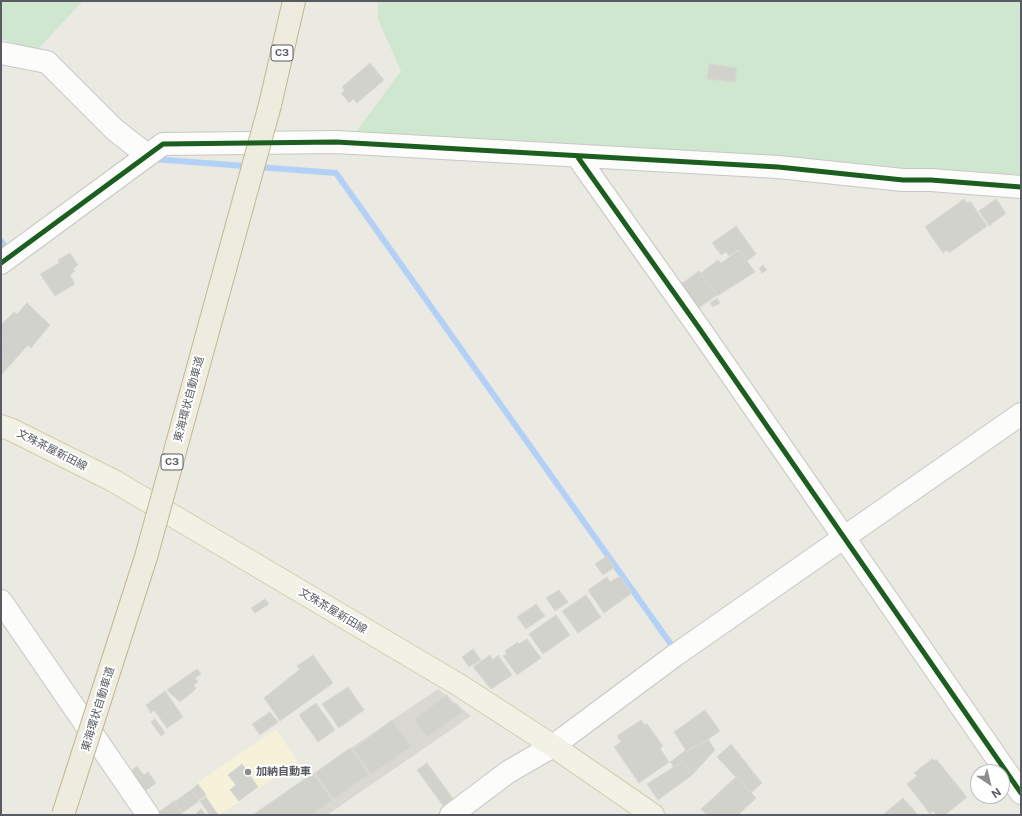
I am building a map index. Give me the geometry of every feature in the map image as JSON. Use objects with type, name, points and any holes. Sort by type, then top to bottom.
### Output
[{"type":"highway","name":"東海環状自動車道","points":[[63,815],[146,557],[270,105],[294,1]]},
{"type":"main road","name":"文殊茶屋新田線","points":[[4,431],[134,493],[459,685],[553,746],[653,815]]},
{"type":"street","points":[[1,53],[47,62],[115,130],[147,155]]},
{"type":"street","points":[[1,263],[163,144],[336,142],[778,167],[903,180],[931,180],[1021,187]]},
{"type":"street","points":[[577,156],[699,328],[1021,793]]},
{"type":"street","points":[[451,815],[508,772],[553,746],[674,656],[844,539],[1021,414]]},
{"type":"street","points":[[1,600],[148,815]]},
{"type":"shaded area","points":[[438,689],[471,716],[327,815],[252,815]]},
{"type":"shaded area","name":"加納自動車","points":[[276,729],[298,762],[219,815],[197,783]]},
{"type":"green space","points":[[1,1],[83,1],[37,50],[1,39]]},
{"type":"green space","points":[[378,1],[1021,1],[1021,176],[356,132],[401,71],[378,19]]},
{"type":"building","points":[[370,63],[384,80],[357,103],[353,99],[349,103],[341,93],[345,91],[342,87]]},
{"type":"building","points":[[709,64],[737,68],[735,82],[707,79]]},
{"type":"building","points":[[964,199],[967,203],[970,201],[987,226],[949,253],[947,250],[943,253],[925,227]]},
{"type":"building","points":[[996,199],[1006,213],[989,226],[979,211]]},
{"type":"building","points":[[736,226],[756,254],[747,261],[739,249],[729,256],[726,252],[721,255],[712,243]]},
{"type":"building","points":[[739,250],[755,272],[717,296],[701,273],[718,260],[721,263]]},
{"type":"building","points":[[70,253],[78,265],[73,269],[75,271],[70,275],[75,284],[55,296],[40,274],[59,263],[58,260]]},
{"type":"building","points":[[763,265],[767,270],[762,273],[759,268]]},
{"type":"building","points":[[699,271],[717,295],[697,309],[680,285]]},
{"type":"building","points":[[717,298],[720,303],[713,307],[710,303]]},
{"type":"building","points":[[27,303],[50,325],[31,348],[28,345],[10,365],[1,356],[1,340],[3,338],[1,335],[1,325],[14,312],[17,314]]},
{"type":"building","points":[[1,356],[10,365],[1,375]]},
{"type":"building","points":[[607,556],[615,567],[603,575],[595,564]]},
{"type":"building","points":[[620,576],[632,593],[604,613],[588,590],[607,577],[610,582]]},
{"type":"building","points":[[559,590],[568,602],[555,611],[546,598]]},
{"type":"building","points":[[586,595],[601,617],[578,633],[562,611]]},
{"type":"building","points":[[265,599],[269,604],[255,613],[251,608]]},
{"type":"building","points":[[536,604],[545,616],[526,629],[517,617]]},
{"type":"building","points":[[556,615],[570,635],[543,654],[529,634]]},
{"type":"building","points":[[527,639],[541,658],[517,675],[503,656],[507,654],[505,651],[518,642],[519,644]]},
{"type":"building","points":[[473,649],[481,660],[469,667],[462,657]]},
{"type":"building","points":[[313,655],[333,683],[280,721],[264,698],[300,669],[297,666]]},
{"type":"building","points":[[490,655],[493,660],[498,655],[512,675],[491,689],[473,667]]},
{"type":"building","points":[[197,669],[201,674],[195,678],[198,682],[194,685],[196,689],[180,702],[167,690]]},
{"type":"building","points":[[348,687],[364,710],[339,728],[322,704]]},
{"type":"building","points":[[165,691],[183,717],[167,728],[154,710],[151,713],[146,705]]},
{"type":"building","points":[[447,695],[454,705],[456,703],[463,712],[427,737],[414,719]]},
{"type":"building","points":[[316,703],[335,730],[318,742],[299,715]]},
{"type":"building","points":[[705,710],[720,731],[687,752],[674,732]]},
{"type":"building","points":[[270,712],[278,722],[260,735],[252,724]]},
{"type":"building","points":[[155,719],[165,733],[161,736],[151,722]]},
{"type":"building","points":[[392,720],[411,747],[371,774],[354,749]]},
{"type":"building","points":[[641,720],[645,725],[647,724],[663,746],[660,748],[669,762],[639,783],[614,747],[621,742],[617,736]]},
{"type":"building","points":[[708,739],[715,750],[692,775],[683,761],[674,767],[670,762],[686,750],[687,752],[696,746],[697,747]]},
{"type":"building","points":[[731,744],[762,783],[751,793],[717,757]]},
{"type":"building","points":[[350,748],[369,774],[334,799],[315,773]]},
{"type":"building","points":[[932,759],[934,761],[936,759],[967,797],[945,815],[936,815],[933,811],[930,814],[907,784],[917,776],[914,773]]},
{"type":"building","points":[[683,761],[692,775],[658,800],[647,784]]},
{"type":"building","points":[[427,763],[454,800],[444,807],[417,770]]},
{"type":"building","points":[[242,764],[258,787],[239,801],[230,790],[236,785],[228,775]]},
{"type":"building","points":[[137,766],[144,775],[137,780],[131,771]]},
{"type":"building","points":[[148,772],[156,783],[144,792],[136,781]]},
{"type":"building","points":[[313,773],[332,800],[311,815],[253,815]]},
{"type":"building","points":[[736,777],[756,798],[738,815],[707,815],[701,809]]},
{"type":"building","points":[[198,784],[206,795],[199,800],[191,790]]},
{"type":"building","points":[[191,790],[199,801],[182,813],[174,802]]},
{"type":"building","points":[[206,797],[218,815],[210,815],[200,801]]},
{"type":"building","points":[[903,798],[918,815],[884,814]]},
{"type":"building","points":[[174,801],[183,815],[161,815],[159,812]]},
{"type":"building","points":[[201,809],[206,815],[198,815],[196,813]]},
{"type":"waterway","points":[[153,159],[336,173],[675,650]]},
{"type":"waterway","points":[[1,241],[7,249],[11,246]]},
{"type":"cycle path","points":[[1,263],[163,144],[336,142],[778,167],[903,180],[931,180],[1021,187]]},
{"type":"cycle path","points":[[577,156],[699,328],[1021,793]]},
{"type":"place","name":"加納自動車","points":[[248,772]]}]
